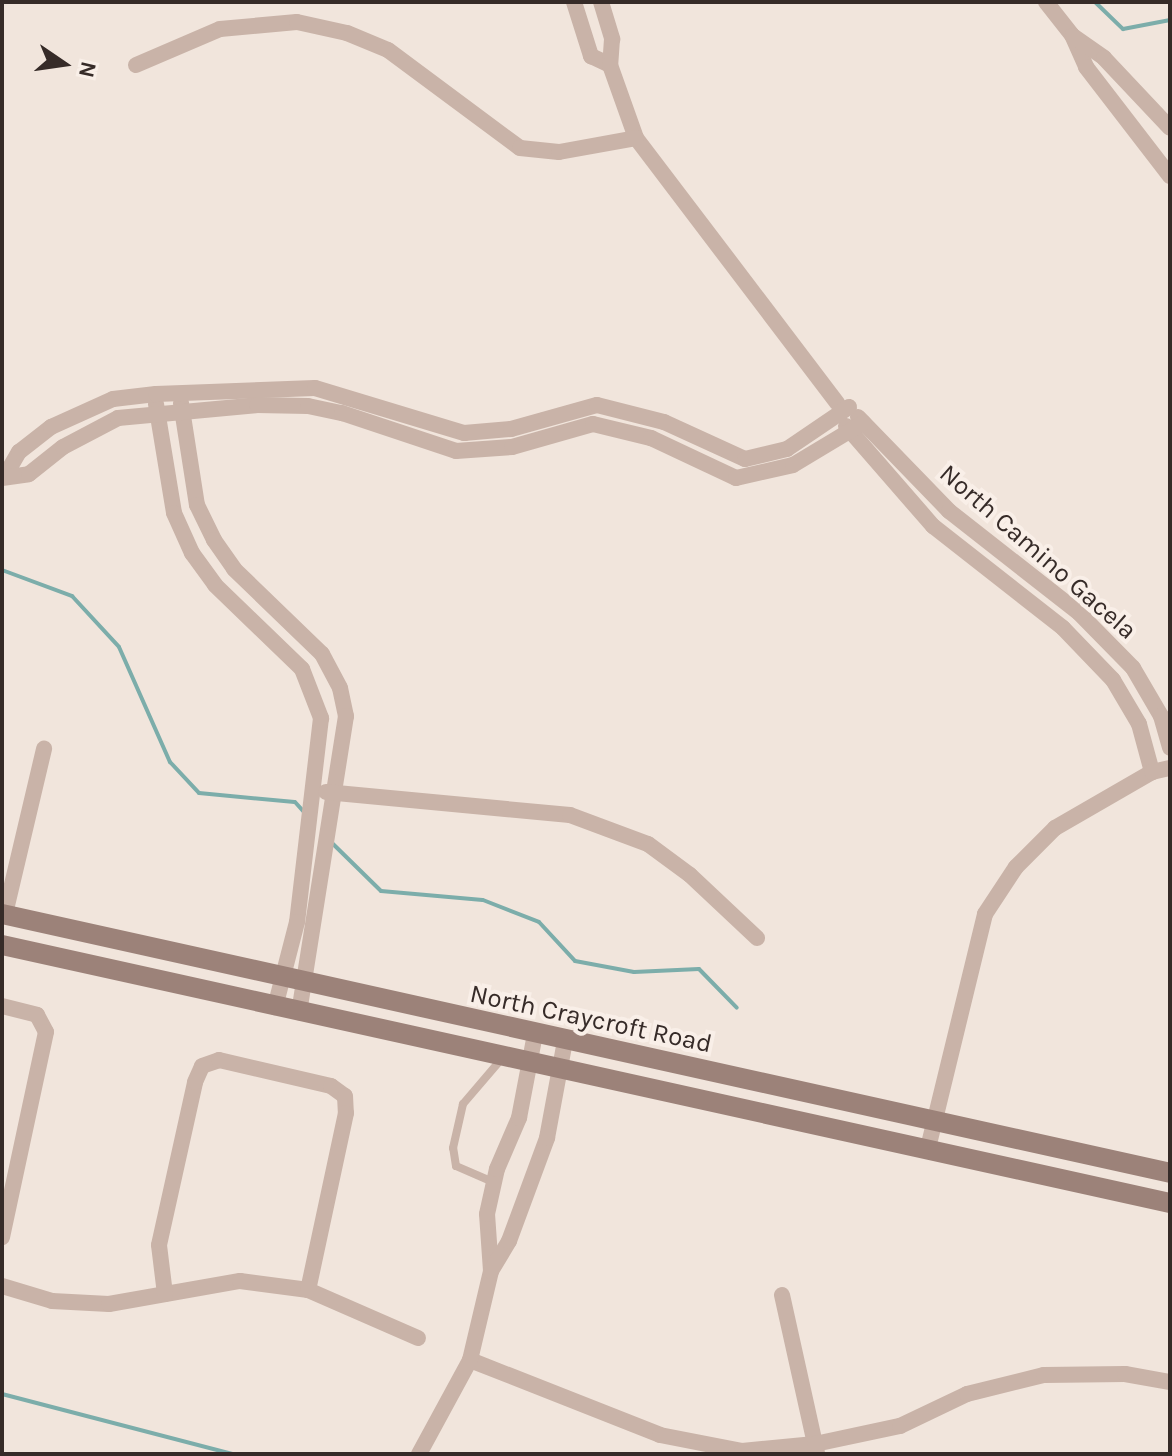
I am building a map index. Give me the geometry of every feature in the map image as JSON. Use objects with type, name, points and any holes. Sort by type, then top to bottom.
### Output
[{"type":"main road","name":"North Craycroft Road","points":[[3,914],[1170,1173]]},
{"type":"main road","name":"North Craycroft Road","points":[[2,945],[1170,1203]]},
{"type":"street","name":"North Camino Gacela","points":[[574,2],[591,56],[610,65]]},
{"type":"street","name":"North Camino Gacela","points":[[601,2],[612,39],[610,65],[636,138],[933,526],[1063,628],[1113,680],[1139,724],[1152,772]]},
{"type":"street","points":[[1046,2],[1072,35],[1086,67],[1170,176]]},
{"type":"street","points":[[136,65],[220,29],[297,22],[347,33],[388,50],[520,148],[559,152],[636,138]]},
{"type":"street","points":[[1072,35],[1104,58],[1170,128]]},
{"type":"street","points":[[4,477],[19,452],[51,427],[113,399],[156,394],[315,388],[464,433],[511,429],[597,405],[664,422],[745,459],[787,449],[841,409]]},
{"type":"street","points":[[181,393],[197,505],[214,540],[234,569],[322,654],[340,688],[346,716],[335,792],[294,979],[275,1007]]},
{"type":"street","points":[[156,394],[174,513],[192,553],[215,585],[302,669],[316,697],[321,718],[297,922],[294,979],[299,1012]]},
{"type":"street","points":[[4,477],[29,474],[99,426],[157,412],[308,406],[456,451],[512,447],[593,424],[651,438],[736,478],[793,465],[857,428]]},
{"type":"street","name":"North Camino Gacela","points":[[857,428],[949,511],[1079,613],[1133,668],[1161,716],[1170,748]]},
{"type":"street","points":[[1011,588],[1031,575]]},
{"type":"street","points":[[3,914],[44,749]]},
{"type":"street","points":[[928,1148],[985,914],[1016,867],[1055,828],[1152,772],[1170,768]]},
{"type":"street","points":[[312,791],[570,815],[648,844],[690,875],[757,938]]},
{"type":"street","points":[[2,1006],[37,1015],[46,1032],[2,1237]]},
{"type":"street","points":[[491,1271],[486,1233],[493,1182],[519,1118],[535,1034]]},
{"type":"street","points":[[419,1454],[470,1360],[491,1271],[509,1241],[547,1138],[565,1041]]},
{"type":"street","points":[[165,1294],[159,1245],[195,1082],[202,1066],[219,1060],[331,1086],[345,1096],[346,1113],[308,1290]]},
{"type":"street","points":[[2,1286],[52,1301],[109,1304],[240,1281],[308,1290],[418,1338]]},
{"type":"street","points":[[782,1295],[816,1449]]},
{"type":"street","points":[[470,1360],[660,1435],[742,1451],[816,1449],[900,1426],[967,1394],[1044,1375],[1125,1374],[1170,1382]]},
{"type":"lane","points":[[493,1182],[456,1166],[453,1148],[463,1104],[504,1056]]},
{"type":"waterway","points":[[1095,2],[1123,29],[1170,20]]},
{"type":"waterway","points":[[2,570],[72,596],[119,647],[170,762],[199,793],[295,802],[304,812]]},
{"type":"waterway","points":[[331,842],[381,891],[483,900],[539,922],[575,961],[634,972],[699,969],[737,1008]]},
{"type":"waterway","points":[[2,1394],[233,1454]]}]
